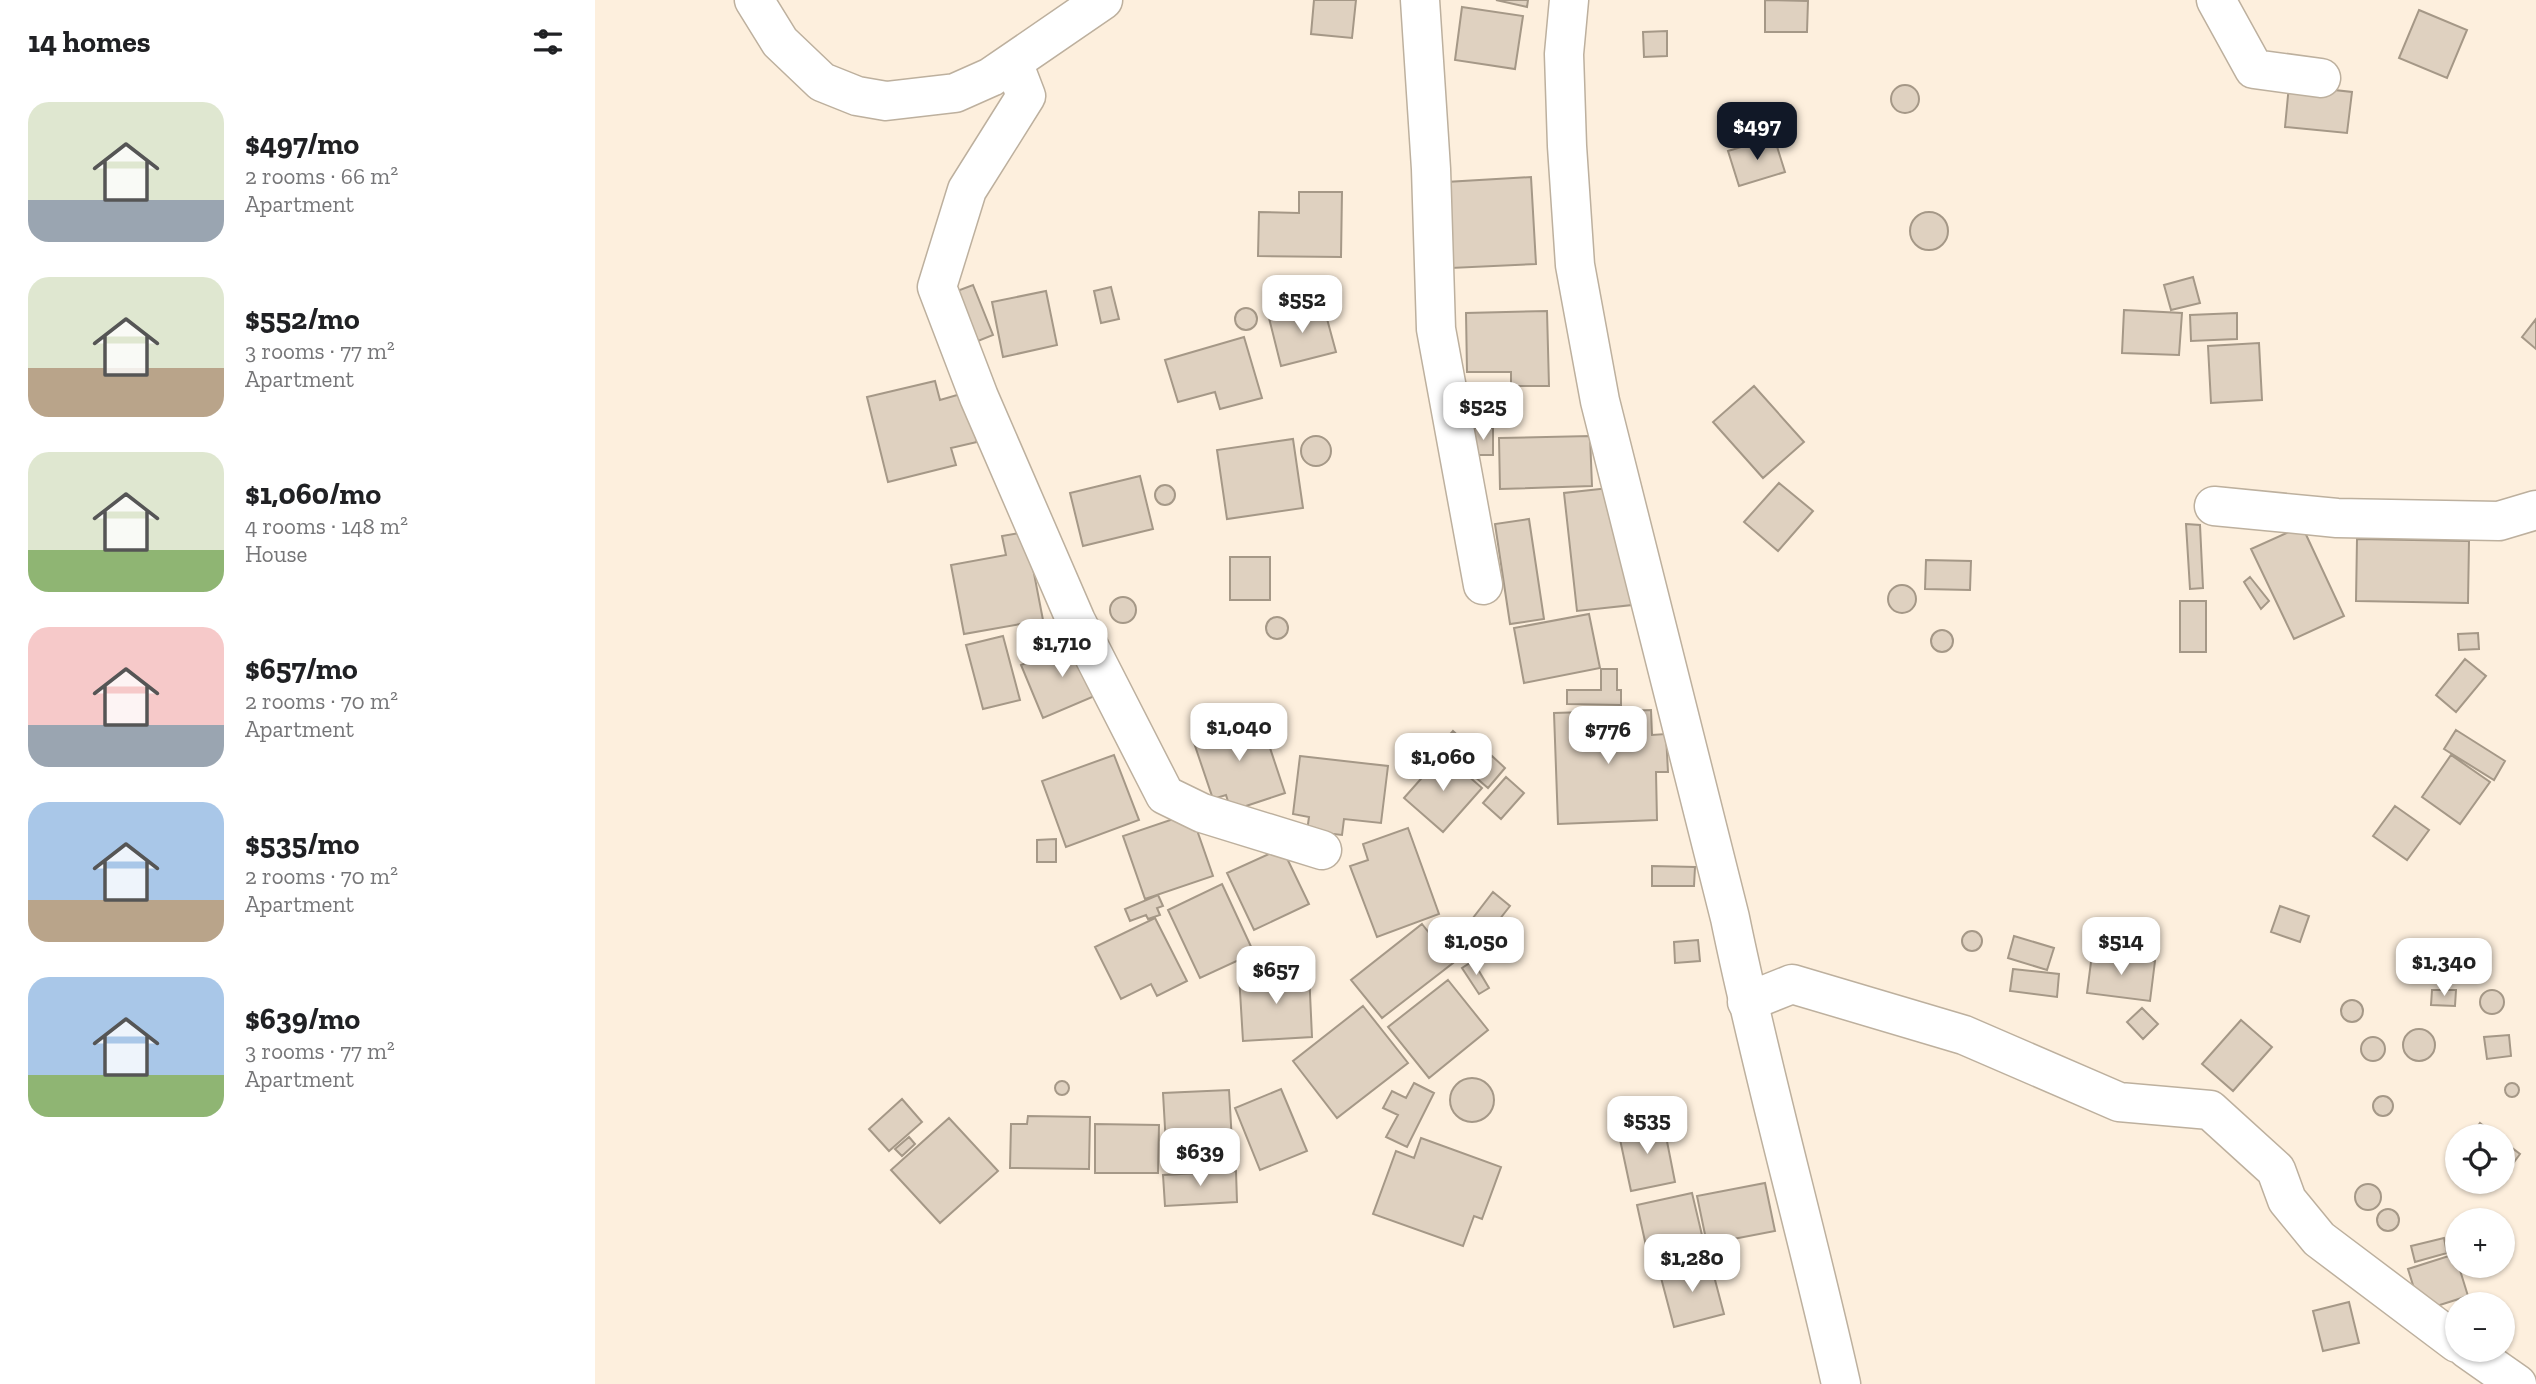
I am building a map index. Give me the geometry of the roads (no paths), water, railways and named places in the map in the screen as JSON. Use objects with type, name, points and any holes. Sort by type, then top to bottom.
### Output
[{"type":"main road","points":[[754,0],[780,43],[822,82],[857,96],[886,101],[955,93],[991,77],[1103,0]]},
{"type":"main road","points":[[1420,0],[1431,169],[1436,329],[1483,585]]},
{"type":"main road","points":[[1569,0],[1564,54],[1567,146],[1576,265],[1600,401],[1730,918],[1747,1002],[1842,1384]]},
{"type":"main road","points":[[2216,0],[2254,69],[2321,78]]},
{"type":"main road","points":[[1013,61],[1026,96],[967,190],[937,287],[979,397],[1076,621],[1165,795],[1202,813],[1322,850]]},
{"type":"main road","points":[[2214,506],[2337,519],[2472,521],[2499,521],[2536,510]]},
{"type":"main road","points":[[1747,1002],[1791,984],[1963,1035],[2119,1102],[2210,1110],[2276,1170],[2287,1200],[2319,1239],[2445,1334]]},
{"type":"main road","points":[[2486,1362],[2517,1384]]}]
